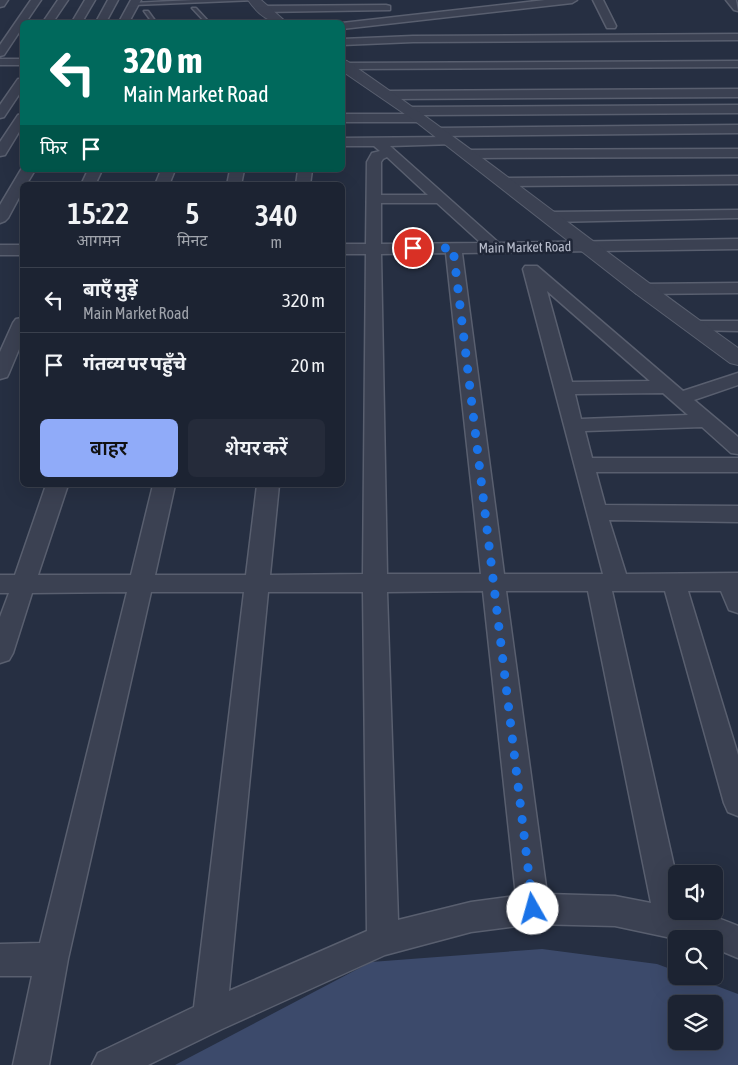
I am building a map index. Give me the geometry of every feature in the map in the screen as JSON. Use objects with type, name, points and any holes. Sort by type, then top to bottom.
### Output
[{"type":"street","points":[[0,4],[3,0]]},
{"type":"street","points":[[25,20],[36,0]]},
{"type":"street","points":[[49,20],[63,0]]},
{"type":"street","points":[[78,20],[90,0]]},
{"type":"street","points":[[102,20],[113,0]]},
{"type":"street","points":[[258,2],[454,7],[572,0]]},
{"type":"street","points":[[598,0],[611,26]]},
{"type":"street","points":[[731,0],[738,8]]},
{"type":"street","points":[[125,20],[135,1]]},
{"type":"street","points":[[258,2],[277,20]]},
{"type":"street","points":[[552,2],[611,130]]},
{"type":"street","points":[[347,26],[454,7]]},
{"type":"street","points":[[478,16],[525,16]]},
{"type":"street","points":[[347,26],[442,25]]},
{"type":"street","points":[[345,42],[562,27],[738,37]]},
{"type":"street","points":[[0,72],[3,59],[20,29]]},
{"type":"street","points":[[345,61],[408,51]]},
{"type":"street","points":[[3,59],[20,62]]},
{"type":"street","points":[[345,61],[738,64]]},
{"type":"street","points":[[345,62],[367,80],[388,88],[594,93],[738,93]]},
{"type":"street","points":[[0,114],[20,85]]},
{"type":"street","points":[[388,88],[415,115],[642,289],[738,358]]},
{"type":"street","points":[[345,118],[601,109],[738,109]]},
{"type":"street","points":[[2,145],[20,121]]},
{"type":"street","points":[[345,142],[611,130],[738,129]]},
{"type":"street","points":[[377,141],[440,199],[533,271],[738,448]]},
{"type":"street","points":[[2,145],[20,142]]},
{"type":"street","points":[[382,940],[375,583],[373,249],[375,158],[389,152]]},
{"type":"street","points":[[468,154],[738,153]]},
{"type":"street","points":[[504,182],[738,180]]},
{"type":"street","points":[[0,218],[20,184]]},
{"type":"street","points":[[374,200],[440,199]]},
{"type":"street","points":[[550,217],[738,214]]},
{"type":"street","name":"Main Market Road","points":[[345,249],[738,244]]},
{"type":"street","points":[[453,248],[533,909]]},
{"type":"street","points":[[0,250],[20,250]]},
{"type":"street","points":[[533,271],[596,512],[607,583],[671,921]]},
{"type":"street","points":[[642,289],[738,288]]},
{"type":"street","points":[[695,326],[738,326]]},
{"type":"street","points":[[0,373],[20,328]]},
{"type":"street","points":[[564,388],[674,393],[738,378]]},
{"type":"street","points":[[574,426],[707,422]]},
{"type":"street","points":[[585,465],[738,464]]},
{"type":"street","points":[[0,654],[12,584],[56,487]]},
{"type":"street","points":[[30,1065],[52,959],[164,487]]},
{"type":"street","points":[[210,1017],[268,487]]},
{"type":"street","points":[[596,512],[738,514]]},
{"type":"street","points":[[12,584],[674,582],[735,589]]},
{"type":"street","points":[[674,582],[738,803]]},
{"type":"street","points":[[110,1065],[210,1017],[382,940],[471,917],[533,909],[616,911],[710,930],[738,942]]},
{"type":"street","points":[[0,960],[52,959]]},
{"type":"lane","points":[[135,1],[258,2]]},
{"type":"lane","points":[[194,9],[205,20]]},
{"type":"lane","points":[[146,12],[152,20]]},
{"type":"water","points":[[542,949],[657,964],[668,968],[668,985],[714,985],[738,994],[738,1065],[175,1065],[371,962]]},
{"type":"route","points":[[413,248],[453,248],[533,909]]}]
